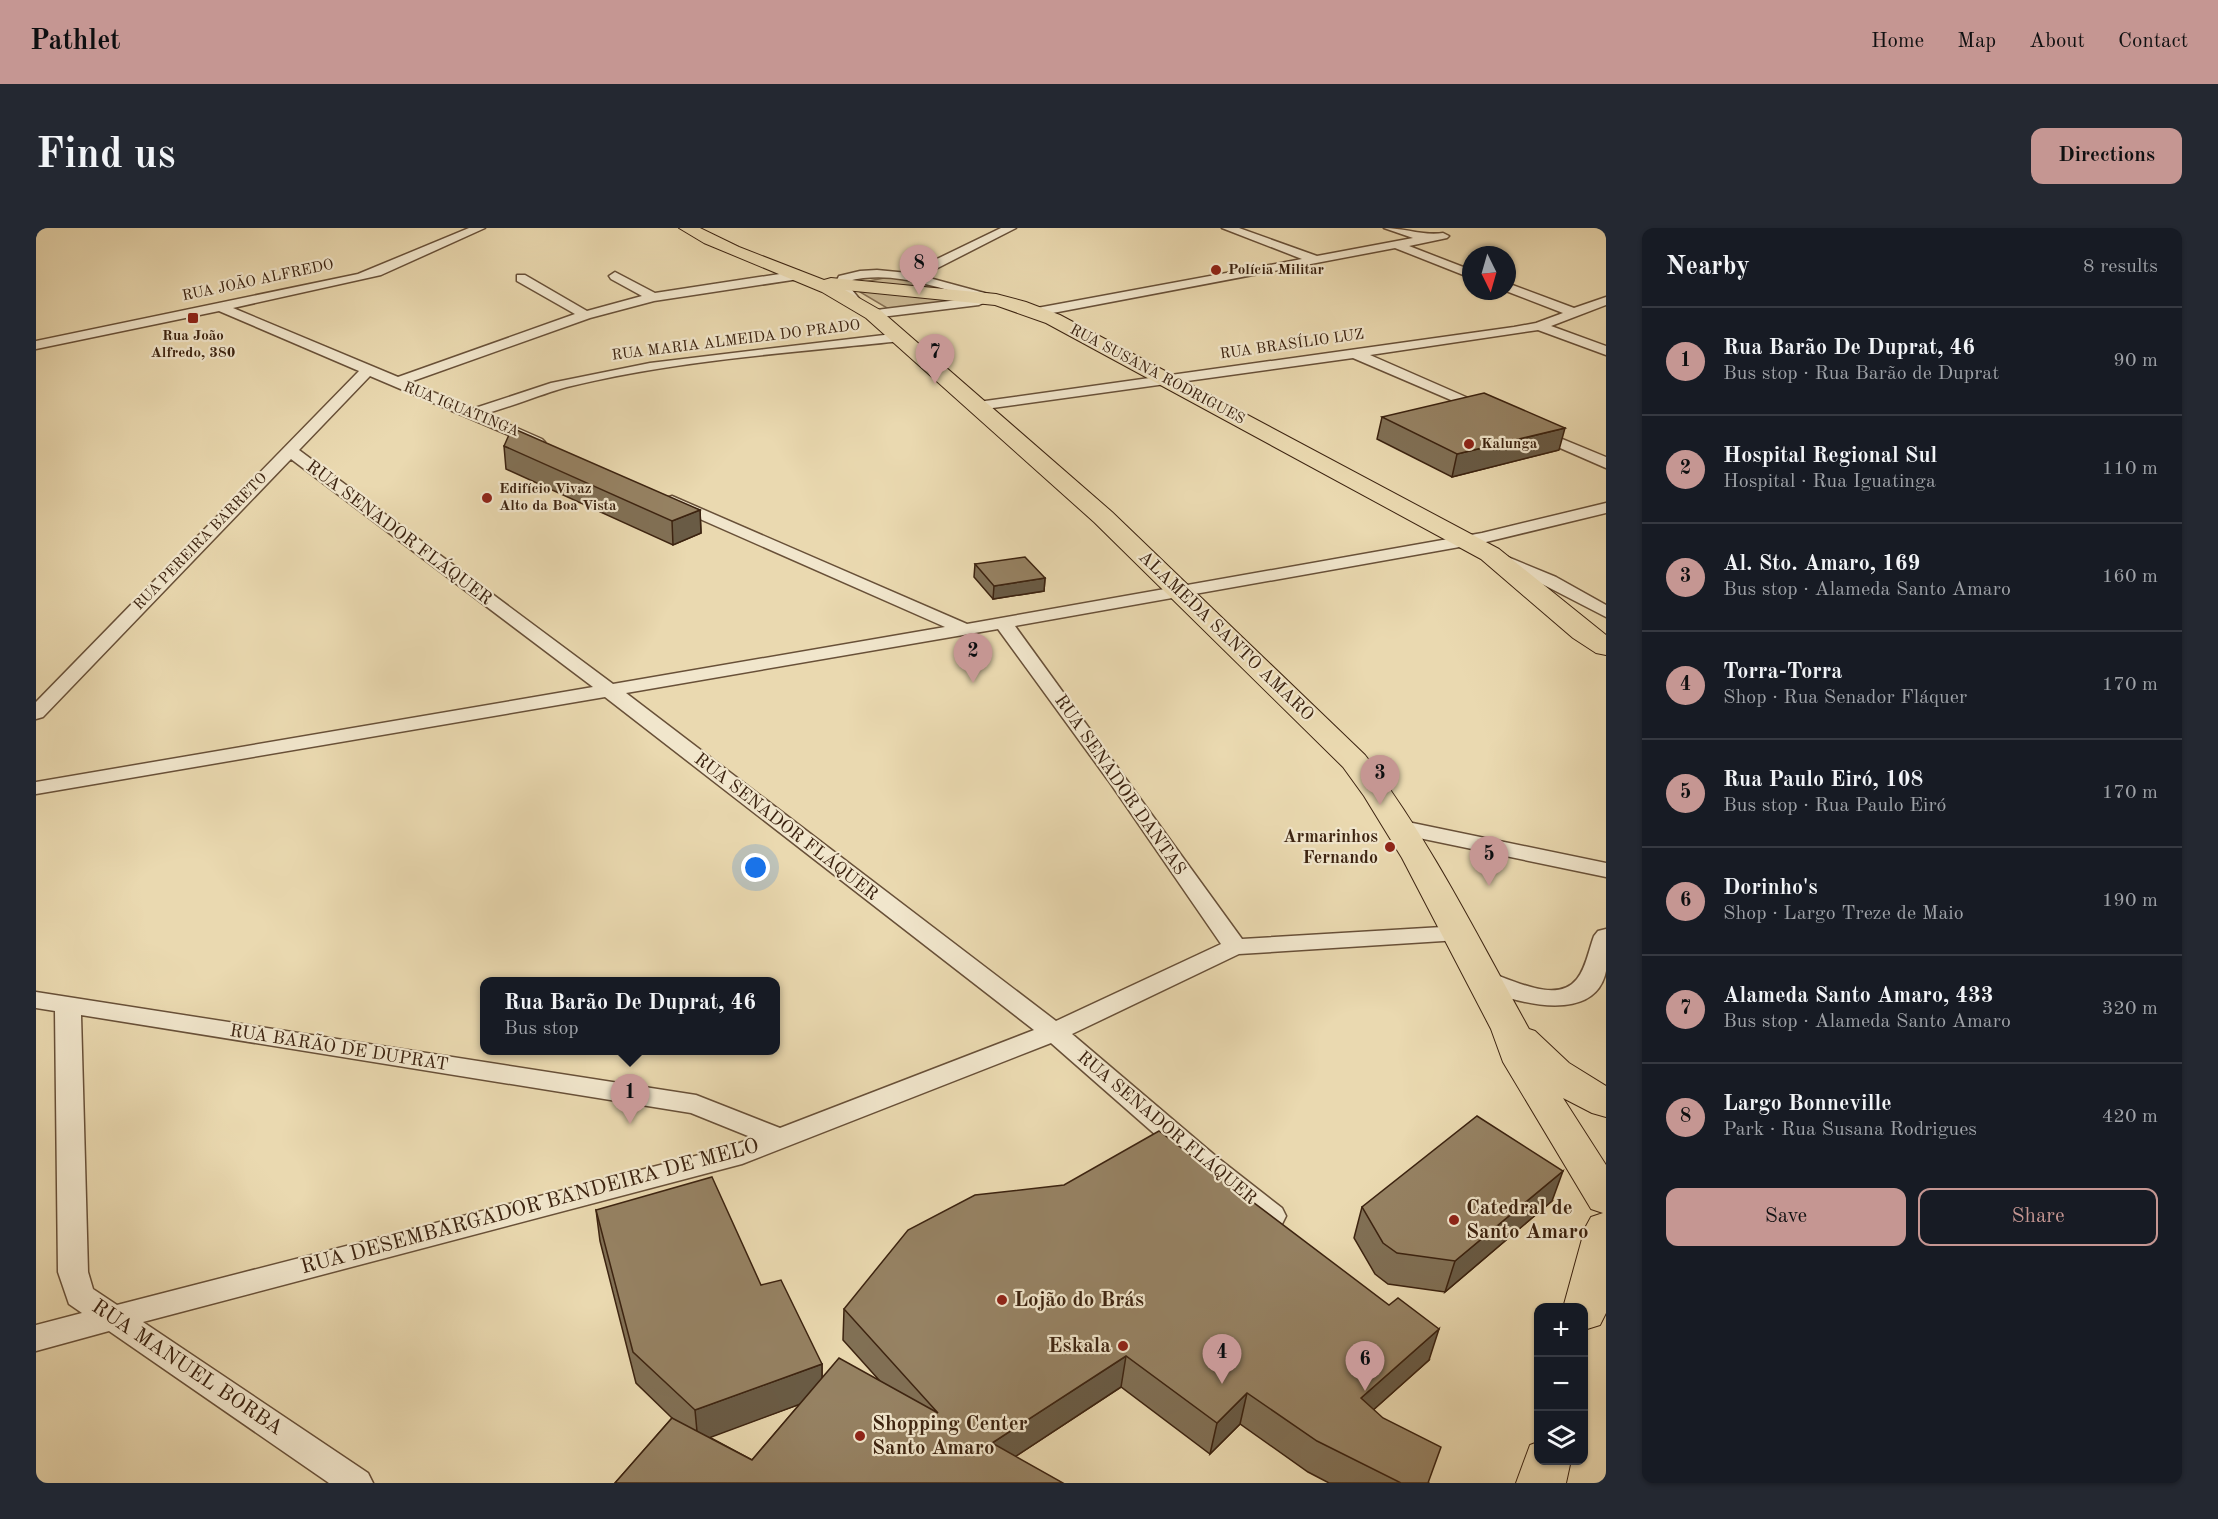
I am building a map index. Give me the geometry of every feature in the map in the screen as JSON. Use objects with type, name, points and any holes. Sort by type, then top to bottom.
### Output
[{"type":"main road","name":"ALAMEDA SANTO AMARO","points":[[687,228],[800,275],[864,308],[901,337],[1058,476],[1354,761],[1380,793],[1403,828],[1510,1029],[1522,1062],[1606,1198]]},
{"type":"main road","name":"RUA SUSANA RODRIGUES","points":[[800,275],[841,284],[996,300],[1037,312],[1490,554],[1584,632],[1606,647]]},
{"type":"main road","points":[[1510,1029],[1555,1072],[1575,1087],[1606,1103]]},
{"type":"main road","points":[[1586,1303],[1606,1228]]},
{"type":"main road","points":[[1541,1483],[1546,1465]]},
{"type":"street","name":"RUA JOÃO ALFREDO","points":[[36,345],[377,272],[479,228]]},
{"type":"street","points":[[910,277],[1010,228]]},
{"type":"street","points":[[1228,228],[1317,260]]},
{"type":"street","points":[[1037,312],[1437,237],[1390,228]]},
{"type":"street","points":[[1397,245],[1462,270]]},
{"type":"street","points":[[861,274],[910,277],[996,300],[864,308],[841,284],[843,279],[861,274]]},
{"type":"street","points":[[395,383],[585,315],[653,297],[800,275]]},
{"type":"street","points":[[615,276],[653,297]]},
{"type":"street","points":[[521,278],[585,315]]},
{"type":"street","points":[[1516,290],[1575,313]]},
{"type":"street","name":"RUA BRASÍLIO LUZ","points":[[978,406],[1539,326],[1606,301]]},
{"type":"street","name":"RUA IGUATINGA","points":[[219,306],[552,448]]},
{"type":"street","points":[[1539,326],[1606,351]]},
{"type":"street","name":"RUA MARIA ALMEIDA DO PRADO","points":[[472,414],[566,383],[620,372],[901,337]]},
{"type":"street","points":[[1354,353],[1497,415]]},
{"type":"street","name":"RUA PEREIRA BARRETO","points":[[36,713],[367,371]]},
{"type":"street","points":[[1518,425],[1606,463]]},
{"type":"street","name":"RUA SENADOR FLÁQUER","points":[[290,451],[609,690],[1054,1032],[1208,1165],[1272,1216]]},
{"type":"street","points":[[661,496],[966,630]]},
{"type":"street","points":[[36,788],[1182,593],[1466,541],[1606,508]]},
{"type":"street","name":"RUA SUSANA RODRIGUES","points":[[1490,554],[1550,581],[1606,612]]},
{"type":"street","name":"RUA SENADOR DANTAS","points":[[1004,624],[1122,785],[1235,947]]},
{"type":"street","points":[[1403,828],[1606,870]]},
{"type":"street","name":"RUA DESEMBARGADOR BANDEIRA DE MELO","points":[[36,1338],[732,1157],[1054,1032],[1235,947],[1459,933]]},
{"type":"street","points":[[1482,978],[1530,995],[1549,998],[1578,994],[1588,983],[1606,936]]},
{"type":"street","name":"RUA BARÃO DE DUPRAT","points":[[36,1000],[696,1104],[779,1138]]},
{"type":"street","name":"RUA MANUEL BORBA","points":[[68,1005],[73,1272],[80,1296],[356,1483]]},
{"type":"shaded area","points":[[889,277],[912,278],[984,298],[892,311],[860,292],[857,287],[859,283]]},
{"type":"building","points":[[1484,393],[1565,428],[1457,454],[1382,417]]},
{"type":"building","points":[[512,428],[700,510],[672,521],[504,446]]},
{"type":"building","points":[[1025,557],[1045,578],[994,586],[975,564]]},
{"type":"building","name":"Catedral de Santo Amaro","points":[[1477,1116],[1563,1171],[1455,1261],[1397,1253],[1383,1243],[1362,1207]]},
{"type":"building","points":[[1159,1131],[1389,1305],[1398,1298],[1439,1329],[1361,1398],[1383,1418],[1441,1447],[1428,1483],[1401,1483],[1317,1441],[1247,1393],[1217,1423],[1126,1356],[992,1443],[1063,1483],[615,1483],[672,1418],[752,1460],[839,1358],[938,1413],[844,1309],[908,1230],[975,1195],[1064,1185]]},
{"type":"building","points":[[712,1177],[761,1285],[781,1280],[822,1364],[695,1410],[633,1352],[596,1210]]},
{"type":"place","name":"Polícia Militar","points":[[1216,270]]},
{"type":"place","name":"Largo Bonneville","points":[[919,295]]},
{"type":"place","name":"Rua João Alfredo, 380","points":[[193,318]]},
{"type":"place","name":"Alameda Santo Amaro, 433","points":[[935,384]]},
{"type":"place","name":"Kalunga","points":[[1469,444]]},
{"type":"place","name":"Edifício Vivaz Alto da Boa Vista","points":[[487,498]]},
{"type":"place","name":"Hospital Regional Sul","points":[[973,683]]},
{"type":"place","name":"Al. Sto. Amaro, 169","points":[[1380,805]]},
{"type":"place","name":"Armarinhos Fernando","points":[[1390,847]]},
{"type":"place","name":"Rua Paulo Eiró, 108","points":[[1489,886]]},
{"type":"place","name":"Rua Barão De Duprat, 46","points":[[630,1124]]},
{"type":"place","name":"Catedral de Santo Amaro","points":[[1454,1220]]},
{"type":"place","name":"Lojão do Brás","points":[[1002,1300]]},
{"type":"place","name":"Eskala","points":[[1123,1346]]},
{"type":"place","name":"Torra-Torra","points":[[1222,1384]]},
{"type":"place","name":"Dorinho's","points":[[1365,1391]]},
{"type":"place","name":"Shopping Center Santo Amaro","points":[[860,1436]]}]
